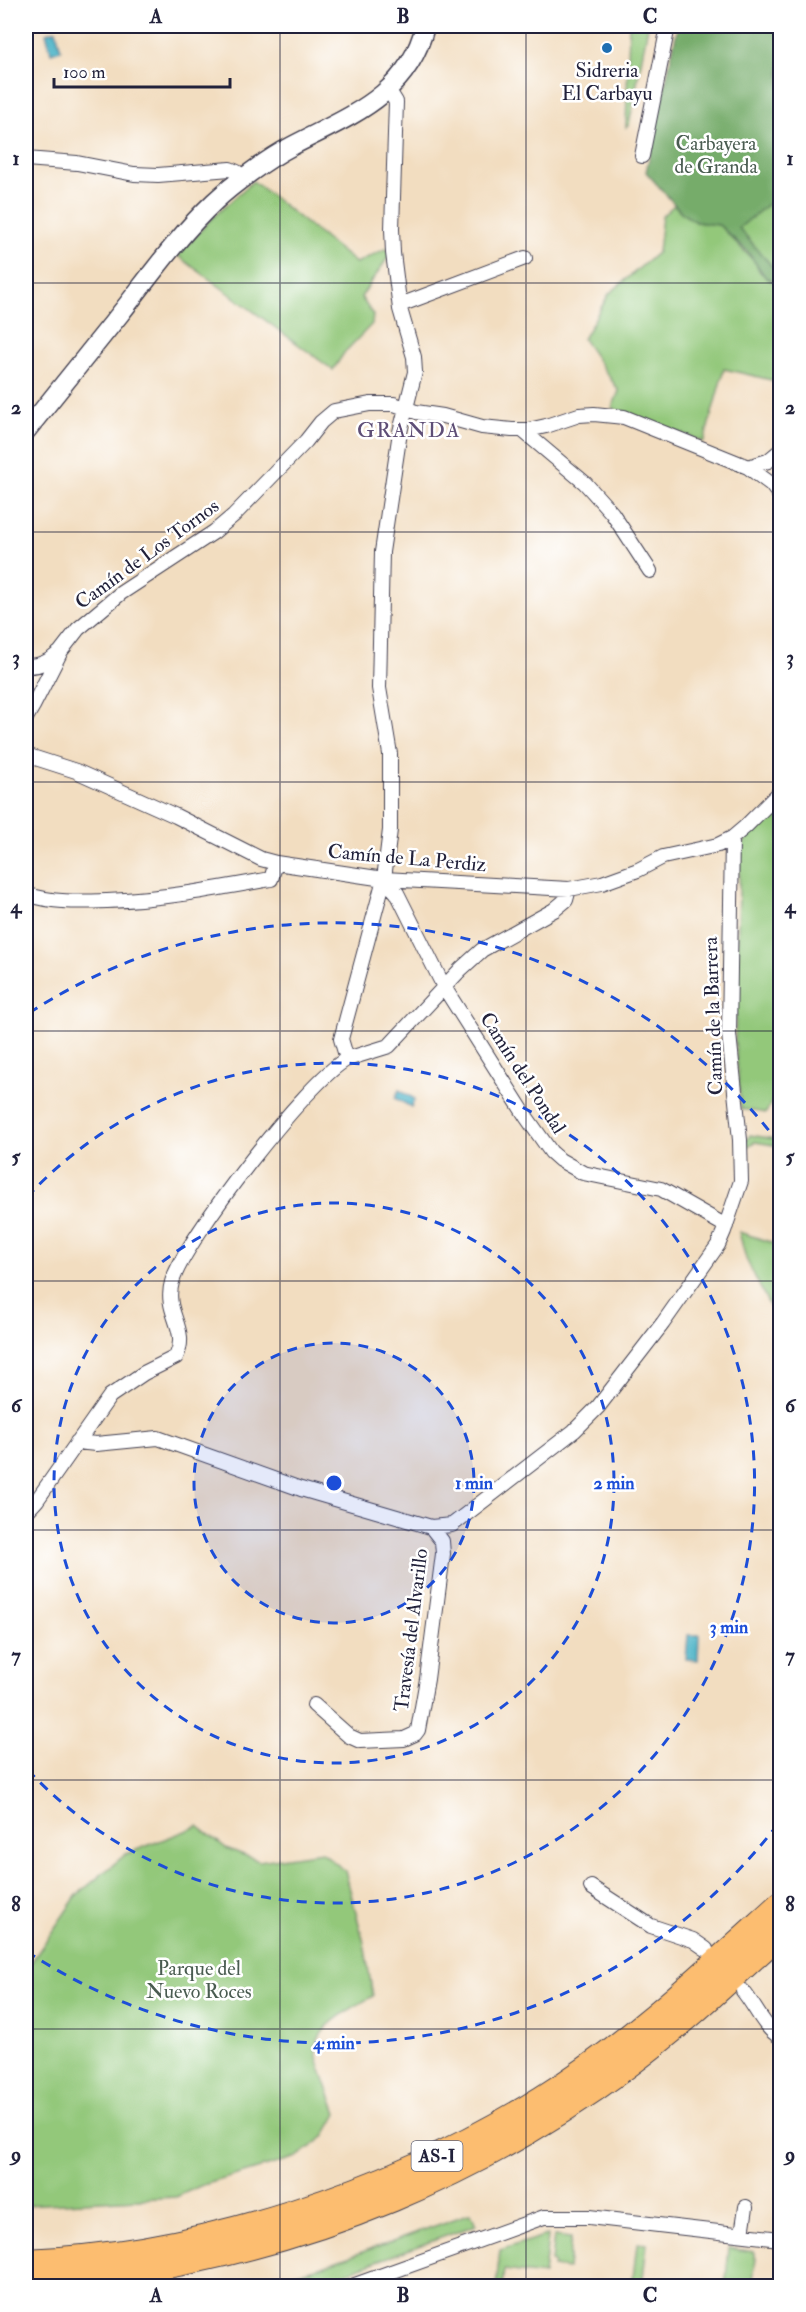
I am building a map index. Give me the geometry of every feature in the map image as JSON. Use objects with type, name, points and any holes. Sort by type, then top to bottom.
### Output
[{"type":"highway","name":"AS-I","points":[[26,2262],[96,2257],[171,2245],[265,2221],[361,2189],[449,2151],[543,2099],[613,2049],[680,1996],[780,1905]]},
{"type":"highway","name":"AS-I","points":[[26,2283],[99,2276],[189,2262],[270,2243],[364,2211],[458,2170],[551,2118],[627,2066],[694,2011],[780,1933]]},
{"type":"street","points":[[26,428],[169,251],[214,202],[290,147],[362,111],[388,89],[405,69],[416,54],[425,26]]},
{"type":"street","points":[[642,156],[668,26]]},
{"type":"street","points":[[347,1059],[341,1039],[342,1031],[384,879],[390,830],[390,754],[379,688],[382,552],[390,486],[415,372],[414,357],[400,305],[392,229],[396,102],[388,89]]},
{"type":"street","points":[[26,159],[77,163],[134,174],[158,175],[230,168],[244,179]]},
{"type":"street","points":[[400,305],[525,258]]},
{"type":"street","name":"Camín de Los Tornos","points":[[26,666],[40,665],[50,661],[78,629],[121,593],[214,532],[234,515],[306,441],[311,432],[334,411],[370,404],[394,404],[482,427],[522,430],[546,426],[579,415],[624,417],[748,468],[771,484],[780,496]]},
{"type":"street","points":[[522,430],[585,483],[612,513],[650,571]]},
{"type":"street","points":[[748,468],[768,461],[780,451]]},
{"type":"street","name":"Camín de Los Tornos","points":[[26,718],[61,651]]},
{"type":"street","name":"Camín de La Perdiz","points":[[26,755],[76,771],[177,816],[261,859],[276,863],[384,879],[569,889],[602,883],[638,870],[663,857],[718,845],[732,838],[780,792]]},
{"type":"street","name":"Camín de la Barrera","points":[[431,1527],[452,1525],[574,1431],[598,1407],[663,1323],[717,1245],[726,1226],[741,1181],[740,1140],[729,1034],[732,838]]},
{"type":"street","points":[[26,894],[55,901],[76,902],[170,897],[271,879],[276,863]]},
{"type":"street","name":"Camín del Pondal","points":[[384,879],[397,893],[444,987],[527,1118],[560,1160],[583,1173],[661,1189],[726,1226]]},
{"type":"street","points":[[26,1512],[37,1500],[110,1396],[144,1373],[176,1357],[182,1340],[172,1310],[171,1288],[181,1263],[233,1185],[293,1110],[337,1064],[389,1046],[444,987],[482,951],[554,910],[566,900],[569,889]]},
{"type":"street","points":[[77,1442],[96,1444],[158,1438],[301,1489],[431,1527]]},
{"type":"street","name":"Travesía del Alvarillo","points":[[314,1706],[349,1736],[360,1741],[404,1739],[411,1737],[418,1730],[443,1554],[442,1541],[431,1527]]},
{"type":"street","points":[[591,1887],[651,1926],[693,1940],[706,1949]]},
{"type":"street","points":[[743,1991],[753,2002],[765,2025],[780,2037]]},
{"type":"street","points":[[742,2234],[746,2207]]},
{"type":"street","points":[[352,2286],[544,2217],[589,2217],[780,2239]]},
{"type":"green space","points":[[629,26],[648,26],[629,125],[626,127]]},
{"type":"green space","name":"Carbayera de Granda","points":[[678,26],[780,26],[780,196],[739,228],[776,271],[780,272],[780,282],[766,278],[747,251],[719,225],[696,222],[683,214],[646,172]]},
{"type":"green space","points":[[780,92],[780,266],[776,271],[739,228],[765,206]]},
{"type":"green space","points":[[253,181],[356,263],[387,248],[389,256],[361,297],[373,315],[372,324],[344,353],[333,370],[178,256],[210,220]]},
{"type":"green space","points":[[674,205],[696,222],[719,225],[755,262],[760,272],[771,281],[780,282],[780,382],[724,369],[704,442],[612,408],[619,391],[583,339],[609,294],[658,252],[662,216]]},
{"type":"green space","points":[[780,802],[780,1099],[774,1097],[766,1113],[741,1109],[735,1042],[740,854],[748,833]]},
{"type":"green space","points":[[750,1135],[780,1140],[780,1146],[755,1142],[746,1147],[745,1142]]},
{"type":"green space","points":[[739,1232],[780,1245],[780,1327],[746,1259]]},
{"type":"green space","name":"Parque del Nuevo Roces","points":[[198,1826],[226,1848],[259,1861],[322,1852],[345,1871],[364,1943],[373,1996],[337,2018],[321,2034],[317,2043],[317,2058],[337,2114],[324,2137],[297,2157],[200,2186],[176,2197],[26,2205],[26,1970],[77,1895],[126,1854]]},
{"type":"green space","points":[[471,2213],[476,2225],[309,2286],[253,2286],[323,2266]]},
{"type":"green space","points":[[548,2236],[544,2275],[504,2270],[502,2286],[496,2286],[500,2250]]},
{"type":"green space","points":[[554,2236],[571,2238],[568,2269],[553,2267],[554,2262],[551,2261]]},
{"type":"green space","points":[[637,2243],[647,2244],[642,2286],[632,2286]]},
{"type":"green space","points":[[729,2248],[754,2252],[754,2258],[756,2258],[752,2286],[725,2286]]},
{"type":"water","points":[[56,30],[61,50],[51,53],[46,33]]},
{"type":"water","points":[[399,1090],[415,1099],[411,1107],[395,1098]]},
{"type":"water","points":[[688,1635],[699,1635],[698,1660],[686,1659]]},
{"type":"place","name":"Sidreria El Carbayu","points":[[607,48]]},
{"type":"district","name":"GRANDA","points":[[409,430]]}]
